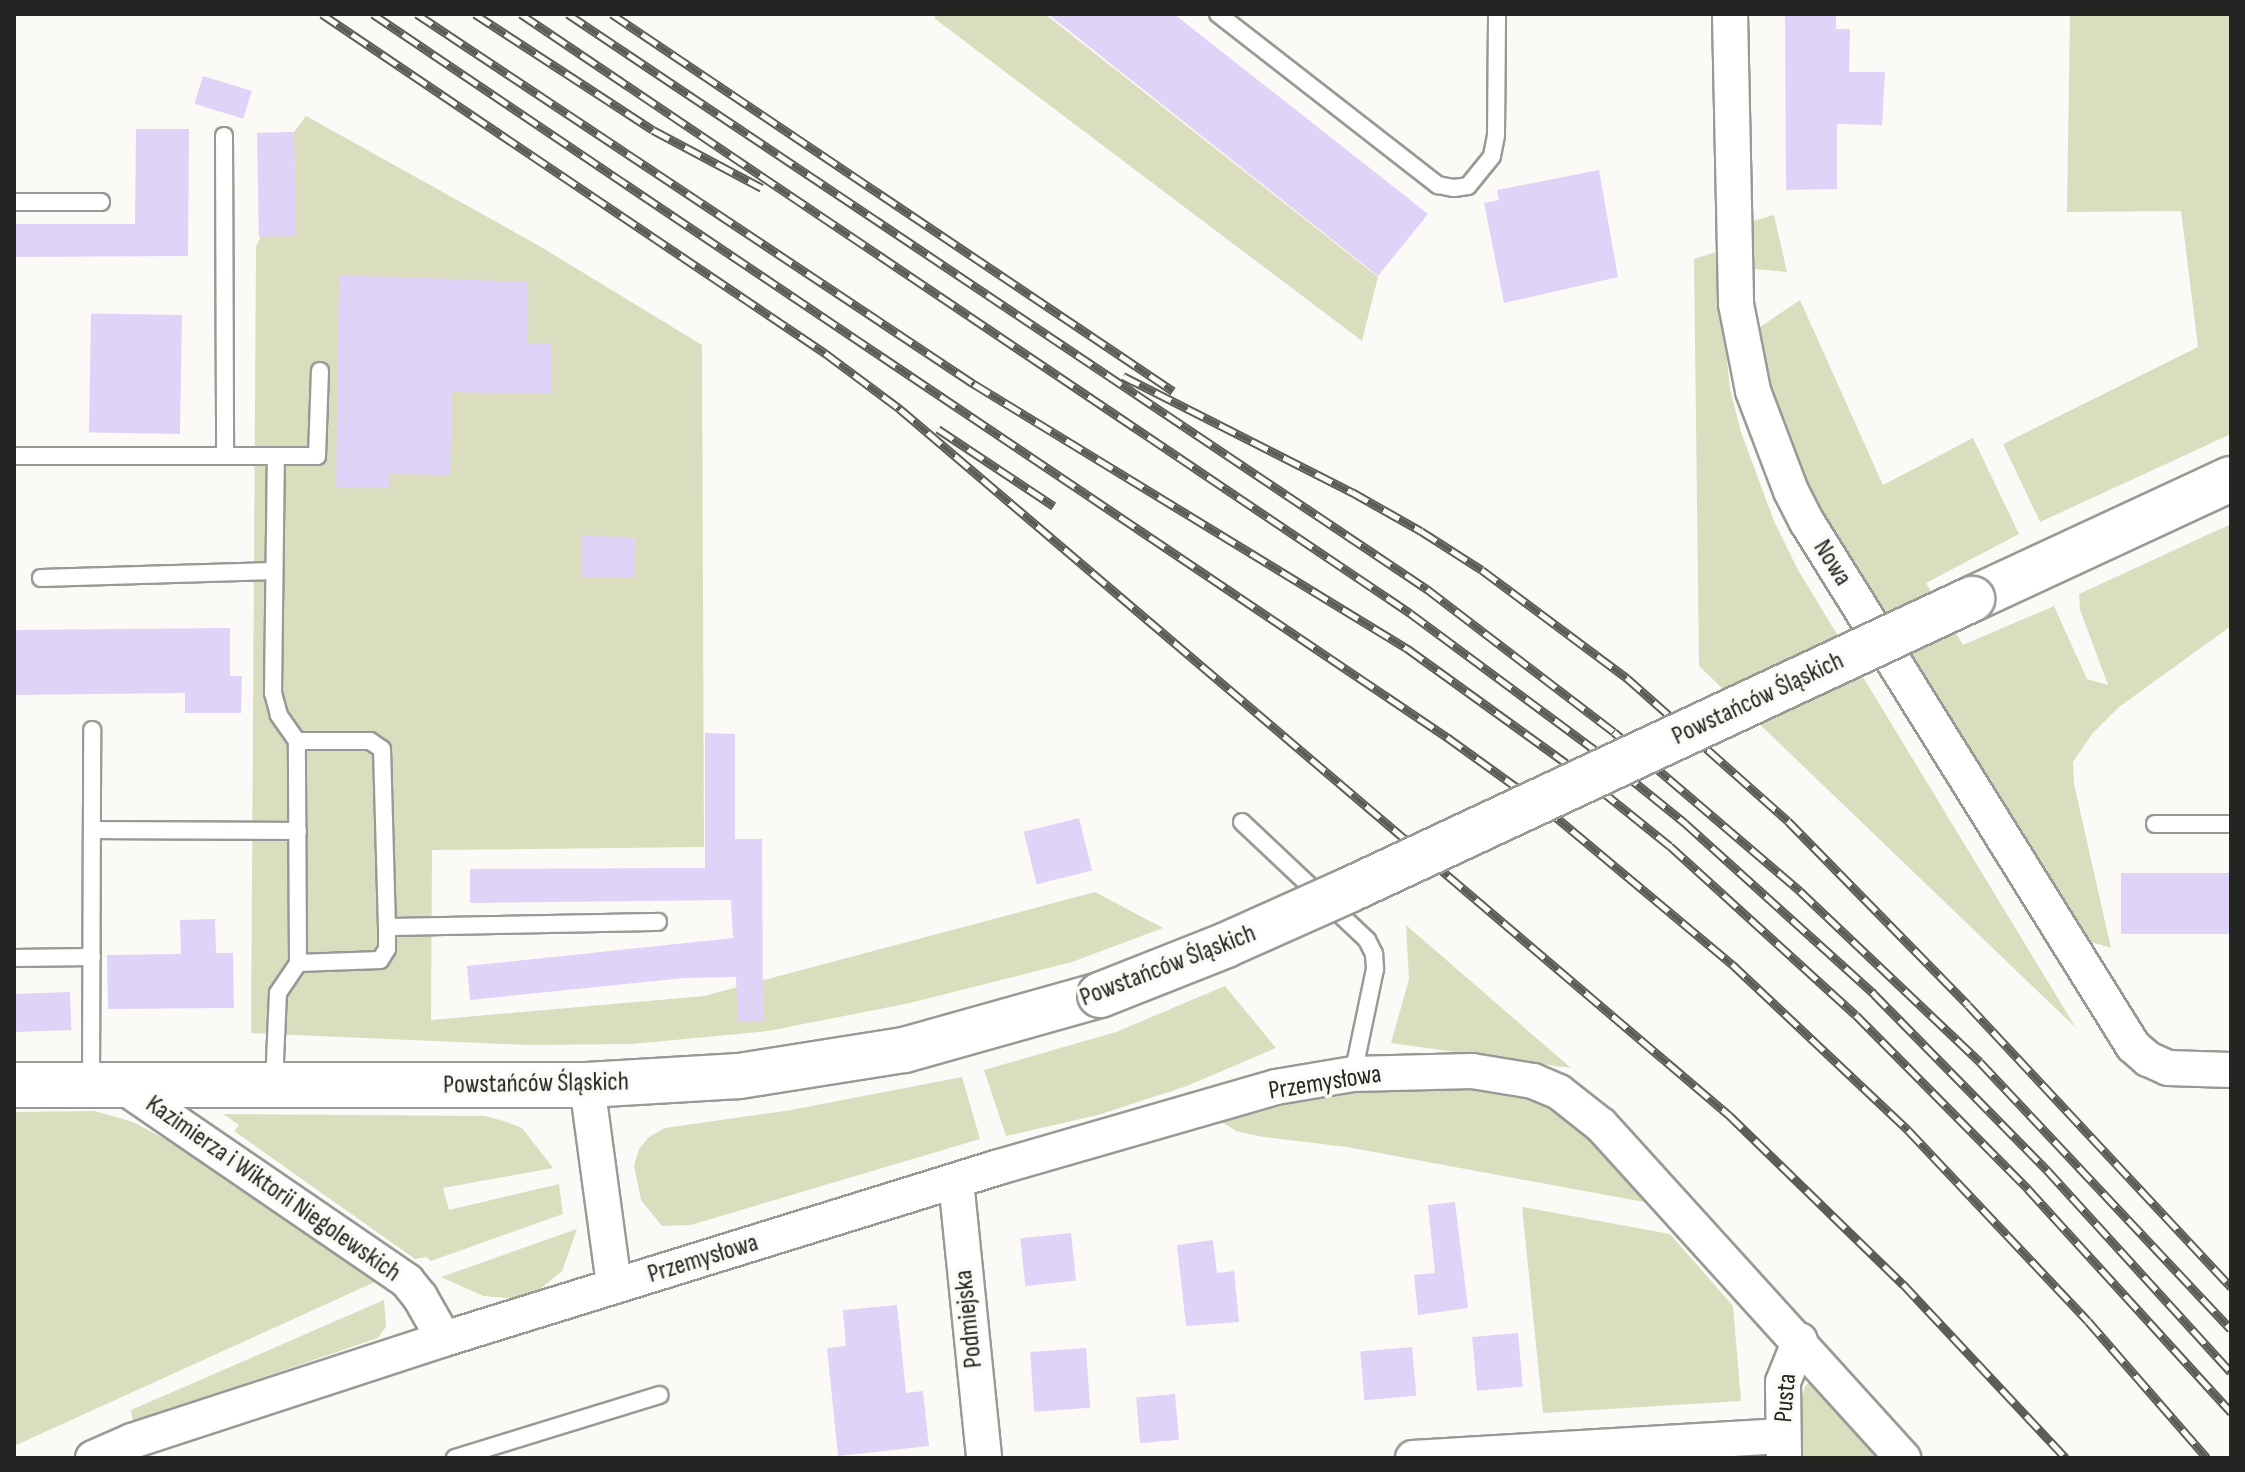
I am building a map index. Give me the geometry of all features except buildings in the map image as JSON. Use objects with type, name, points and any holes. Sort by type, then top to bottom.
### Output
[{"type":"main road","name":"Powstańców Śląskich","points":[[14,1085],[587,1085],[797,1070],[919,1047],[1100,995],[1226,945],[2231,479]]},
{"type":"street","name":"Nowa","points":[[1730,14],[1736,304],[1753,391],[1770,441],[1807,522],[2133,1046],[2148,1059],[2168,1068],[2231,1070]]},
{"type":"street","name":"Przemysłowa","points":[[614,1286],[1276,1087],[1353,1074],[1472,1071],[1533,1081],[1559,1092],[1601,1125],[1800,1340],[1903,1458]]},
{"type":"street","name":"Kazimierza i Wiktorii Niegolewskich","points":[[106,1085],[407,1281],[444,1339]]},
{"type":"street","points":[[93,1458],[132,1441],[614,1286],[587,1085]]},
{"type":"street","name":"Podmiejska","points":[[956,1181],[984,1458]]},
{"type":"street","name":"Pusta","points":[[1784,1447],[1783,1382],[1800,1340]]},
{"type":"street","points":[[1413,1458],[1784,1447]]},
{"type":"lane","points":[[1218,14],[1438,185],[1454,188],[1468,186],[1492,156],[1496,135],[1497,14]]},
{"type":"lane","points":[[224,136],[225,455]]},
{"type":"lane","points":[[14,202],[101,202]]},
{"type":"lane","points":[[14,456],[317,456],[320,371]]},
{"type":"lane","points":[[274,1086],[278,993],[298,963],[297,741],[274,703],[276,456]]},
{"type":"lane","points":[[41,578],[274,571]]},
{"type":"lane","points":[[92,730],[92,957],[106,1085]]},
{"type":"lane","points":[[297,741],[370,741],[382,749],[387,927],[387,949],[380,960],[298,963]]},
{"type":"lane","points":[[1242,822],[1367,940],[1374,954],[1375,969],[1353,1074]]},
{"type":"lane","points":[[2155,824],[2231,824]]},
{"type":"lane","points":[[93,830],[298,831]]},
{"type":"lane","points":[[387,927],[658,922]]},
{"type":"lane","points":[[14,958],[92,957]]},
{"type":"lane","points":[[455,1458],[660,1395]]},
{"type":"green space","points":[[937,14],[1045,14],[1378,277],[1362,341],[934,18]]},
{"type":"green space","points":[[2070,14],[2231,14],[2231,434],[2040,522],[2003,444],[2198,347],[2181,211],[2067,212]]},
{"type":"green space","points":[[306,116],[536,244],[702,345],[704,847],[432,850],[431,1020],[704,996],[1095,892],[1163,928],[1072,962],[910,1003],[768,1031],[632,1044],[530,1045],[251,1033],[256,246],[261,236],[295,235],[294,132]]},
{"type":"green space","points":[[1774,215],[1787,272],[1754,269],[1749,222]]},
{"type":"green space","points":[[1716,252],[1730,389],[1741,432],[1774,521],[1798,570],[2076,1028],[1699,666],[1694,259]]},
{"type":"green space","points":[[1800,300],[1883,485],[1973,438],[2019,534],[1926,583],[1963,645],[2054,606],[2087,679],[2108,685],[2080,610],[2079,594],[2231,524],[2231,626],[2119,707],[2092,734],[2073,762],[2074,784],[2111,948],[2086,940],[1845,553],[1802,477],[1782,428],[1757,329]]},
{"type":"green space","points":[[1406,925],[1571,1068],[1391,1043],[1409,979]]},
{"type":"green space","points":[[1225,986],[1276,1048],[1187,1086],[1098,1115],[1006,1136],[984,1070],[1116,1032]]},
{"type":"green space","points":[[962,1077],[980,1139],[691,1225],[662,1226],[641,1200],[634,1165],[639,1149],[649,1137],[665,1128],[791,1110]]},
{"type":"green space","points":[[1350,1088],[1488,1090],[1552,1106],[1577,1122],[1655,1204],[1347,1147],[1263,1137],[1236,1131],[1222,1122]]},
{"type":"green space","points":[[95,1111],[133,1122],[205,1160],[375,1282],[14,1446],[14,1112]]},
{"type":"green space","points":[[223,1114],[485,1116],[507,1122],[522,1128],[553,1168],[443,1188],[449,1210],[559,1184],[563,1214],[431,1261],[426,1257],[415,1259],[234,1131],[239,1125]]},
{"type":"green space","points":[[1522,1207],[1670,1234],[1733,1306],[1741,1401],[1543,1413]]},
{"type":"green space","points":[[577,1229],[562,1271],[533,1295],[520,1299],[483,1296],[441,1277]]},
{"type":"green space","points":[[384,1300],[386,1326],[378,1338],[133,1422],[131,1410]]},
{"type":"green space","points":[[1813,1380],[1882,1458],[1803,1458],[1802,1397],[1805,1386]]},
{"type":"railway","points":[[322,14],[825,353],[900,409],[1729,1115],[1903,1284],[2066,1458]]},
{"type":"railway","points":[[373,14],[1447,737],[1544,807],[1732,964],[1908,1130],[2088,1321],[2207,1458]]},
{"type":"railway","points":[[417,14],[974,384],[1408,649],[1573,768],[1670,846],[1856,1015],[2028,1189],[2231,1412]]},
{"type":"railway","points":[[475,14],[653,130],[762,188]]},
{"type":"railway","points":[[521,14],[1410,613],[1595,750],[1685,823],[1874,994],[2047,1170],[2231,1372]]},
{"type":"railway","points":[[568,14],[1427,589],[1614,732],[1800,891],[1980,1062],[2231,1329]]},
{"type":"railway","points":[[612,14],[1173,391]]},
{"type":"railway","points":[[1123,376],[1352,492],[1421,531],[1482,570],[1627,678],[1788,821],[1968,1005],[2231,1287]]},
{"type":"railway","points":[[938,429],[1054,506]]}]
